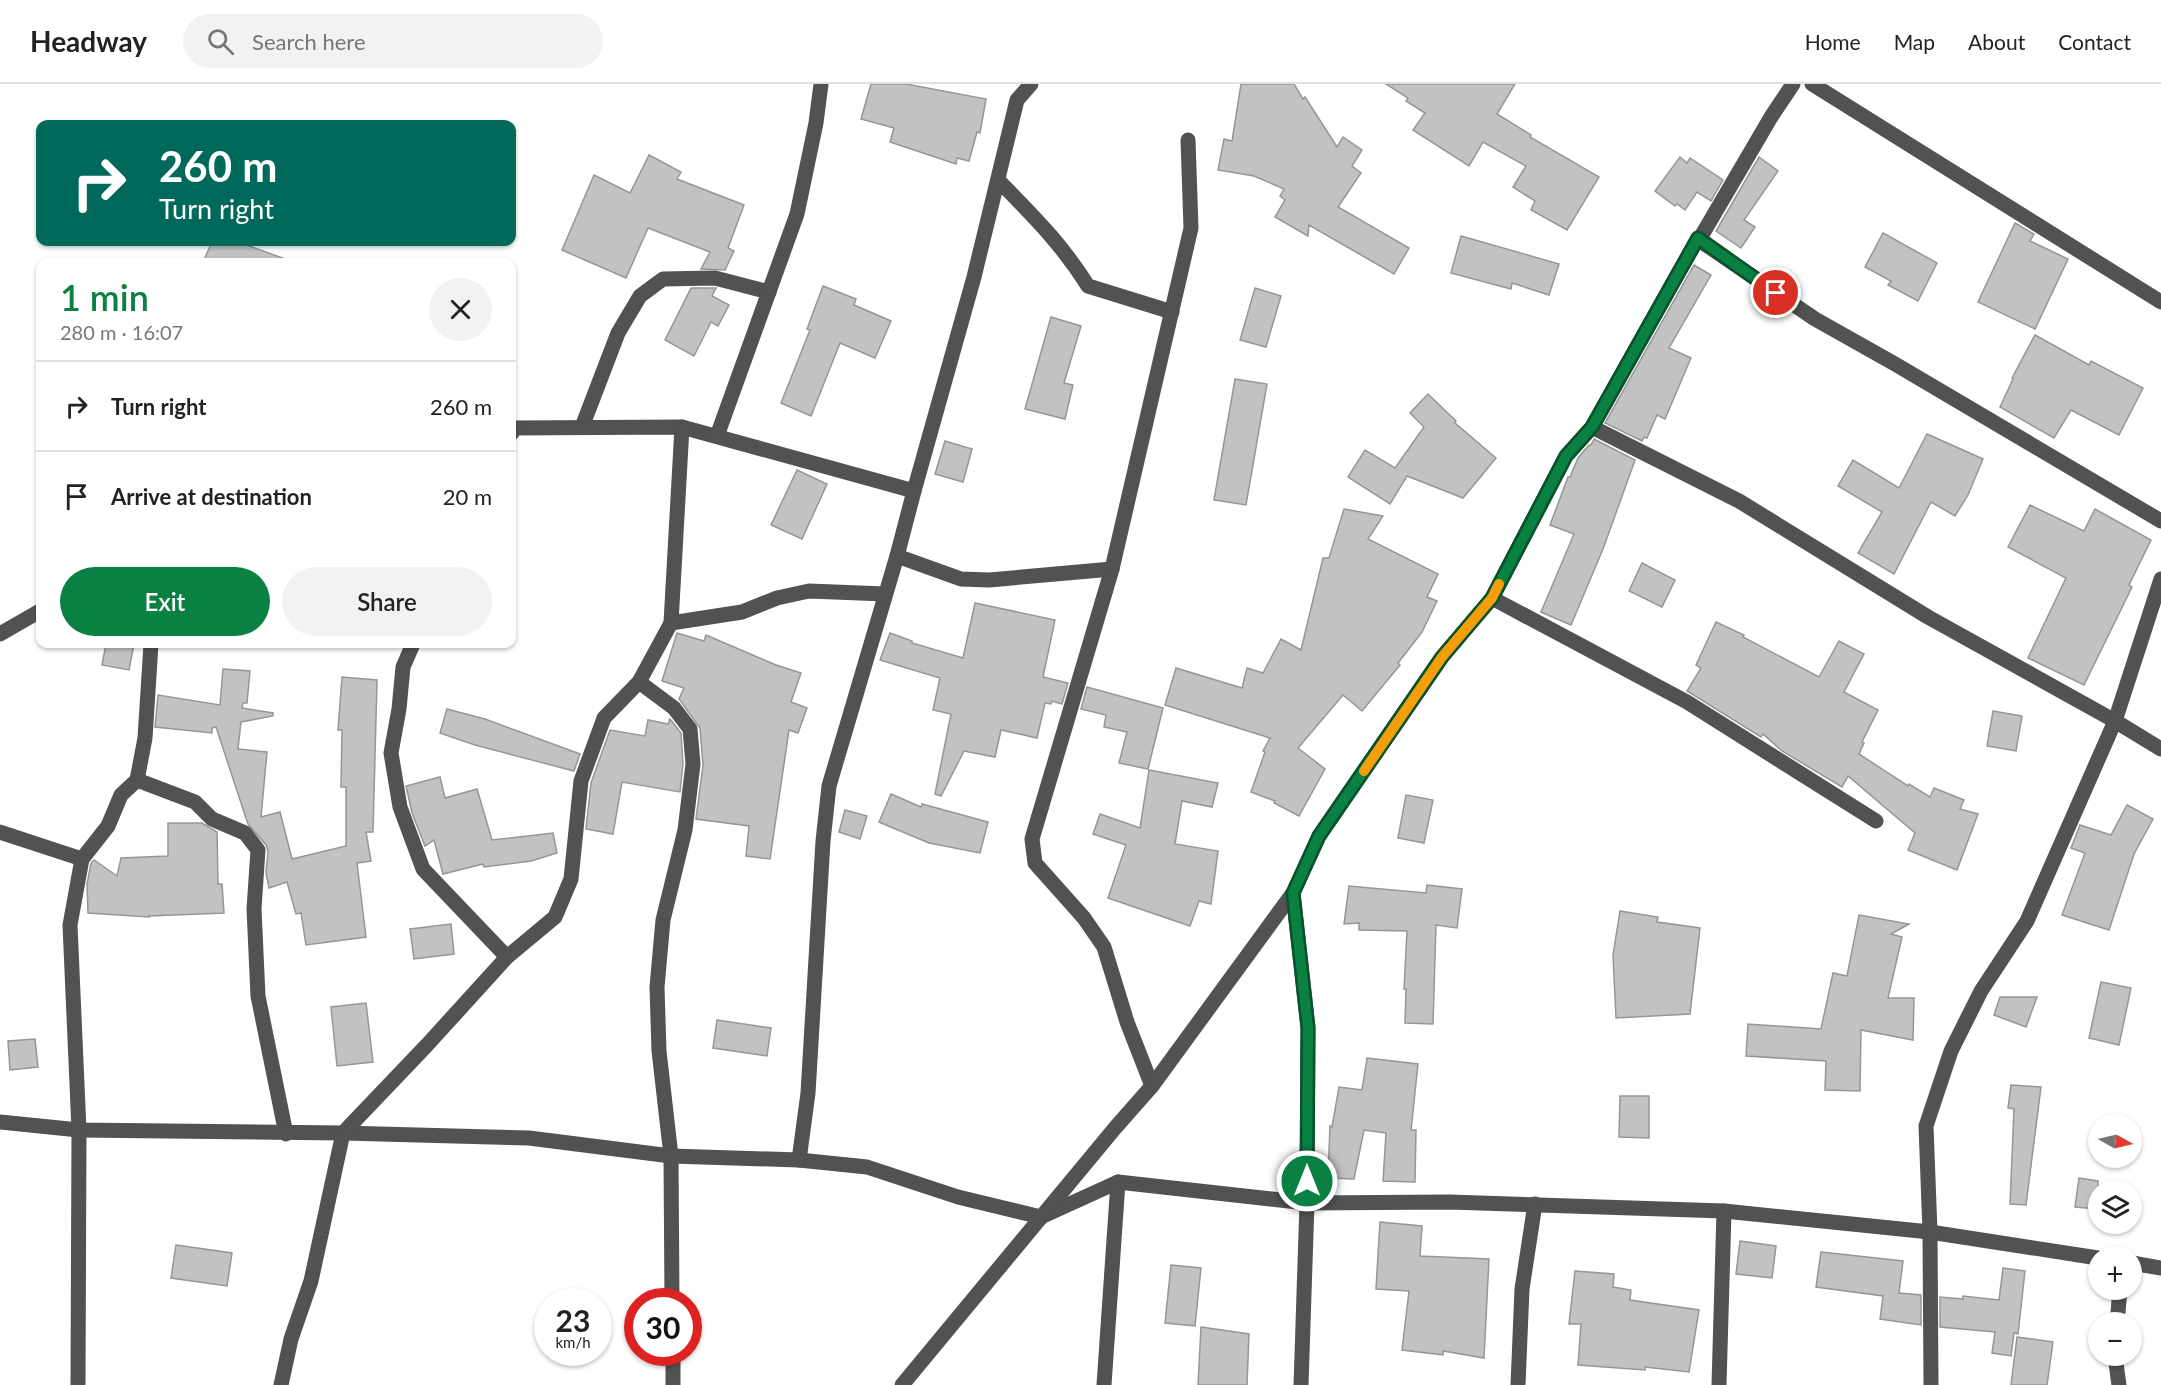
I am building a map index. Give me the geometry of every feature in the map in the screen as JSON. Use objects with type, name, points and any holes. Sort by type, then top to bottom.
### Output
[{"type":"street","points":[[717,436],[797,214],[816,123],[821,84]]},
{"type":"street","points":[[800,1160],[829,786],[897,555],[974,277],[1017,100],[1014,84]]},
{"type":"street","points":[[1017,100],[1031,84]]},
{"type":"street","points":[[902,1385],[1152,1086],[1293,893],[1319,836],[1442,657],[1492,598],[1566,456],[1592,427],[1698,238],[1699,240],[1793,84]]},
{"type":"street","points":[[1812,84],[2161,302]]},
{"type":"street","points":[[1152,1086],[1127,1022],[1104,947],[1084,918],[1035,863],[1032,839],[1112,569],[1191,228],[1188,140]]},
{"type":"street","points":[[998,180],[1069,255],[1088,286],[1172,312]]},
{"type":"street","points":[[1699,240],[1815,319],[2161,521]]},
{"type":"street","points":[[582,428],[618,333],[640,296],[663,279],[715,278],[769,292]]},
{"type":"street","points":[[516,429],[682,427],[914,491]]},
{"type":"street","points":[[281,1385],[291,1339],[311,1281],[343,1133],[507,957],[555,917],[571,879],[581,781],[604,718],[639,682],[671,623],[682,427]]},
{"type":"street","points":[[1592,427],[1739,501],[1928,618],[2115,721],[2161,749]]},
{"type":"street","points":[[897,555],[961,579],[989,580],[1112,569]]},
{"type":"street","points":[[1931,1385],[1930,1232],[1926,1126],[1951,1051],[1981,991],[2027,921],[2115,721],[2161,579]]},
{"type":"street","points":[[671,623],[742,612],[777,598],[809,591],[885,594]]},
{"type":"street","points":[[1492,598],[1687,702],[1876,821]]},
{"type":"street","points":[[0,634],[36,613]]},
{"type":"street","points":[[78,1385],[79,1130],[70,925],[82,859],[108,826],[121,795],[137,780],[145,738],[151,648]]},
{"type":"street","points":[[411,648],[403,668],[391,753],[399,807],[423,869],[507,957]]},
{"type":"street","points":[[639,682],[674,708],[690,729],[693,764],[685,830],[663,920],[657,987],[659,1051],[671,1156],[672,1288]]},
{"type":"street","points":[[137,780],[195,802],[212,819],[245,833],[258,850],[254,909],[258,996],[286,1134]]},
{"type":"street","points":[[0,831],[82,859]]},
{"type":"street","points":[[1293,893],[1308,1028],[1307,1203],[1301,1385]]},
{"type":"street","points":[[0,1122],[79,1130],[529,1138],[671,1156],[800,1160],[867,1167],[958,1197],[1041,1217],[1118,1182],[1307,1203],[1449,1202],[1724,1210],[1930,1232],[2088,1256]]},
{"type":"street","points":[[1104,1385],[1118,1182]]},
{"type":"street","points":[[1518,1385],[1522,1289],[1535,1204]]},
{"type":"street","points":[[1719,1385],[1724,1210]]},
{"type":"street","points":[[2142,1265],[2161,1268]]},
{"type":"street","points":[[673,1366],[673,1385]]},
{"type":"street","points":[[2116,1366],[2119,1385]]},
{"type":"building","points":[[871,84],[906,84],[986,99],[980,133],[977,132],[969,161],[957,158],[956,164],[890,142],[894,128],[861,119]]},
{"type":"building","points":[[1241,84],[1294,84],[1337,147],[1343,137],[1362,150],[1352,166],[1361,173],[1338,207],[1409,248],[1394,274],[1309,225],[1308,236],[1275,217],[1285,200],[1280,196],[1284,189],[1254,176],[1218,170],[1224,139],[1232,141]]},
{"type":"building","points":[[1386,84],[1515,84],[1497,114],[1531,135],[1530,137],[1599,177],[1567,230],[1531,210],[1535,201],[1513,187],[1526,166],[1483,142],[1469,166],[1413,130],[1425,113],[1406,101],[1408,98]]},
{"type":"building","points":[[649,155],[681,172],[677,179],[744,205],[728,248],[734,251],[725,270],[701,269],[710,252],[648,228],[626,278],[562,250],[594,175],[630,193]]},
{"type":"building","points":[[1680,157],[1687,163],[1690,158],[1723,180],[1711,201],[1697,192],[1685,210],[1677,204],[1675,206],[1655,191]]},
{"type":"building","points":[[1759,157],[1778,171],[1744,220],[1755,227],[1741,248],[1716,231]]},
{"type":"building","points":[[2015,223],[2034,234],[2030,241],[2068,259],[2035,329],[1978,302]]},
{"type":"building","points":[[1883,233],[1937,263],[1918,301],[1888,285],[1891,281],[1865,267]]},
{"type":"building","points":[[1461,236],[1559,264],[1549,295],[1512,283],[1511,289],[1451,273]]},
{"type":"building","points":[[210,246],[249,246],[282,258],[205,258]]},
{"type":"building","points":[[1694,265],[1711,275],[1669,348],[1691,358],[1665,419],[1657,415],[1647,438],[1644,437],[1642,441],[1605,423]]},
{"type":"building","points":[[823,286],[856,299],[854,305],[891,321],[875,358],[840,343],[811,416],[781,403],[810,330],[807,329]]},
{"type":"building","points":[[691,288],[716,288],[712,296],[729,305],[718,326],[711,322],[694,356],[665,340]]},
{"type":"building","points":[[1255,288],[1281,296],[1266,347],[1240,340]]},
{"type":"building","points":[[1051,317],[1081,326],[1064,383],[1073,385],[1065,419],[1025,409]]},
{"type":"building","points":[[2035,335],[2089,365],[2091,361],[2143,388],[2119,435],[2071,410],[2054,438],[2000,407],[2012,378]]},
{"type":"building","points":[[1235,379],[1267,384],[1246,505],[1214,500]]},
{"type":"building","points":[[1428,394],[1456,421],[1455,423],[1496,458],[1463,498],[1407,476],[1390,504],[1348,477],[1365,450],[1395,468],[1424,427],[1410,413]]},
{"type":"building","points":[[1927,434],[1983,459],[1968,495],[1955,516],[1931,502],[1894,574],[1858,553],[1882,512],[1838,486],[1853,460],[1899,488]]},
{"type":"building","points":[[1594,439],[1635,460],[1603,549],[1571,625],[1541,612],[1574,534],[1550,525],[1568,477],[1578,458]]},
{"type":"building","points":[[945,441],[972,449],[963,482],[935,474]]},
{"type":"building","points":[[797,470],[827,484],[802,539],[771,525]]},
{"type":"building","points":[[2030,505],[2084,531],[2095,509],[2151,540],[2129,585],[2132,587],[2084,685],[2028,658],[2066,578],[2008,547]]},
{"type":"building","points":[[1344,509],[1383,516],[1368,539],[1438,574],[1427,597],[1437,601],[1422,632],[1398,663],[1400,665],[1362,711],[1343,695],[1298,748],[1325,769],[1299,816],[1274,803],[1275,801],[1251,792],[1265,752],[1263,751],[1270,738],[1165,705],[1176,668],[1242,688],[1247,668],[1263,673],[1281,639],[1301,650],[1323,558],[1329,558]]},
{"type":"building","points":[[1642,563],[1675,580],[1662,607],[1629,591]]},
{"type":"building","points":[[975,603],[1055,620],[1043,677],[1068,683],[1062,704],[1052,701],[1051,704],[1045,703],[1037,738],[1001,730],[995,757],[964,751],[941,796],[935,794],[951,714],[933,710],[940,678],[880,660],[890,633],[912,641],[912,643],[963,658]]},
{"type":"building","points":[[1716,622],[1819,677],[1839,641],[1864,654],[1844,692],[1878,710],[1862,742],[1864,743],[1859,754],[1908,786],[1909,784],[1930,797],[1934,788],[1964,800],[1960,809],[1978,814],[1957,870],[1908,850],[1915,833],[1848,776],[1842,787],[1782,751],[1763,734],[1761,737],[1687,691],[1701,668],[1696,665]]},
{"type":"building","points":[[677,633],[704,641],[706,635],[776,665],[801,673],[791,702],[807,708],[798,733],[789,730],[770,859],[746,856],[749,826],[696,819],[703,765],[700,728],[679,699],[684,688],[662,681]]},
{"type":"building","points":[[105,648],[133,648],[129,670],[102,665]]},
{"type":"building","points":[[223,669],[250,671],[247,703],[243,703],[242,708],[273,713],[273,716],[241,722],[238,749],[267,752],[261,817],[280,812],[292,859],[346,846],[346,787],[341,787],[342,730],[338,730],[342,677],[377,680],[373,832],[366,832],[371,861],[357,863],[366,937],[306,945],[301,913],[296,914],[287,882],[269,888],[266,873],[268,851],[266,845],[248,824],[216,727],[212,728],[212,733],[155,727],[158,695],[220,705]]},
{"type":"building","points":[[1087,687],[1163,708],[1148,769],[1119,763],[1127,732],[1104,727],[1106,715],[1081,709]]},
{"type":"building","points":[[447,709],[485,719],[580,754],[574,771],[475,745],[440,733]]},
{"type":"building","points":[[1993,711],[2022,716],[2016,751],[1987,746]]},
{"type":"building","points":[[670,719],[681,733],[683,764],[680,792],[622,782],[613,834],[586,829],[591,783],[610,730],[645,736],[648,720],[668,724]]},
{"type":"building","points":[[1149,770],[1218,783],[1212,807],[1182,801],[1175,844],[1218,851],[1211,904],[1199,901],[1190,926],[1108,898],[1126,845],[1093,834],[1100,814],[1140,828]]},
{"type":"building","points":[[440,777],[445,798],[477,789],[492,840],[553,833],[557,853],[531,861],[484,867],[483,864],[443,874],[434,840],[425,846],[412,813],[406,786]]},
{"type":"building","points":[[891,794],[921,807],[922,804],[988,822],[980,853],[929,843],[879,822]]},
{"type":"building","points":[[1406,795],[1433,800],[1424,843],[1398,838]]},
{"type":"building","points":[[2127,805],[2153,819],[2134,854],[2109,930],[2062,915],[2085,853],[2071,848],[2080,825],[2111,835]]},
{"type":"building","points":[[845,810],[867,816],[860,839],[839,832]]},
{"type":"building","points":[[168,823],[202,823],[217,832],[218,884],[222,884],[224,913],[149,917],[88,913],[87,884],[91,863],[94,860],[117,876],[121,858],[168,856]]},
{"type":"building","points":[[1427,885],[1462,889],[1457,928],[1436,925],[1433,1024],[1405,1023],[1407,931],[1359,930],[1359,923],[1344,924],[1349,886],[1426,893]]},
{"type":"building","points":[[1620,911],[1658,917],[1657,922],[1700,928],[1690,1014],[1616,1018],[1613,955]]},
{"type":"building","points":[[1859,915],[1909,924],[1891,934],[1902,937],[1888,998],[1914,998],[1913,1040],[1861,1030],[1860,1091],[1825,1090],[1826,1061],[1746,1056],[1748,1024],[1821,1029],[1833,973],[1847,976]]},
{"type":"building","points":[[451,924],[454,954],[414,959],[410,929]]},
{"type":"building","points":[[2101,982],[2131,988],[2119,1045],[2089,1038]]},
{"type":"building","points":[[2000,997],[2037,997],[2026,1027],[1994,1015]]},
{"type":"building","points":[[366,1003],[373,1062],[337,1066],[331,1007]]},
{"type":"building","points":[[717,1020],[771,1028],[767,1056],[713,1048]]},
{"type":"building","points":[[35,1039],[38,1067],[10,1070],[8,1041]]},
{"type":"building","points":[[1367,1058],[1418,1064],[1411,1130],[1416,1130],[1415,1182],[1383,1181],[1386,1133],[1364,1130],[1354,1179],[1328,1178],[1330,1126],[1332,1127],[1339,1087],[1362,1090]]},
{"type":"building","points":[[2011,1085],[2041,1087],[2026,1205],[2010,1204],[2014,1109],[2008,1108]]},
{"type":"building","points":[[1620,1096],[1649,1096],[1649,1138],[1619,1137]]},
{"type":"building","points":[[2079,1178],[2092,1180],[2088,1180],[2088,1208],[2075,1207]]},
{"type":"building","points":[[1380,1222],[1422,1226],[1420,1256],[1489,1259],[1484,1358],[1443,1351],[1443,1355],[1402,1350],[1409,1291],[1376,1289]]},
{"type":"building","points":[[1740,1241],[1776,1246],[1772,1278],[1736,1274]]},
{"type":"building","points":[[176,1245],[232,1253],[227,1286],[171,1278]]},
{"type":"building","points":[[1821,1252],[1903,1261],[1899,1293],[1921,1295],[1921,1325],[1880,1319],[1883,1296],[1816,1287]]},
{"type":"building","points":[[1171,1265],[1201,1268],[1195,1326],[1165,1323]]},
{"type":"building","points":[[2003,1268],[2025,1271],[2018,1334],[2014,1333],[2011,1356],[1992,1353],[1995,1332],[1940,1327],[1940,1297],[1963,1299],[1963,1296],[1999,1300]]},
{"type":"building","points":[[1575,1271],[1614,1274],[1613,1287],[1631,1290],[1630,1300],[1699,1310],[1689,1372],[1645,1367],[1645,1370],[1578,1365],[1581,1324],[1569,1324]]},
{"type":"building","points":[[1201,1327],[1249,1334],[1247,1385],[1198,1385]]},
{"type":"building","points":[[2017,1337],[2053,1342],[2047,1385],[2011,1385]]},
{"type":"slow traffic","points":[[1364,771],[1442,657],[1492,598],[1499,584]]},
{"type":"route","points":[[1307,1181],[1308,1028],[1293,893],[1319,836],[1442,657],[1492,598],[1566,456],[1592,427],[1698,238],[1776,293]]}]
